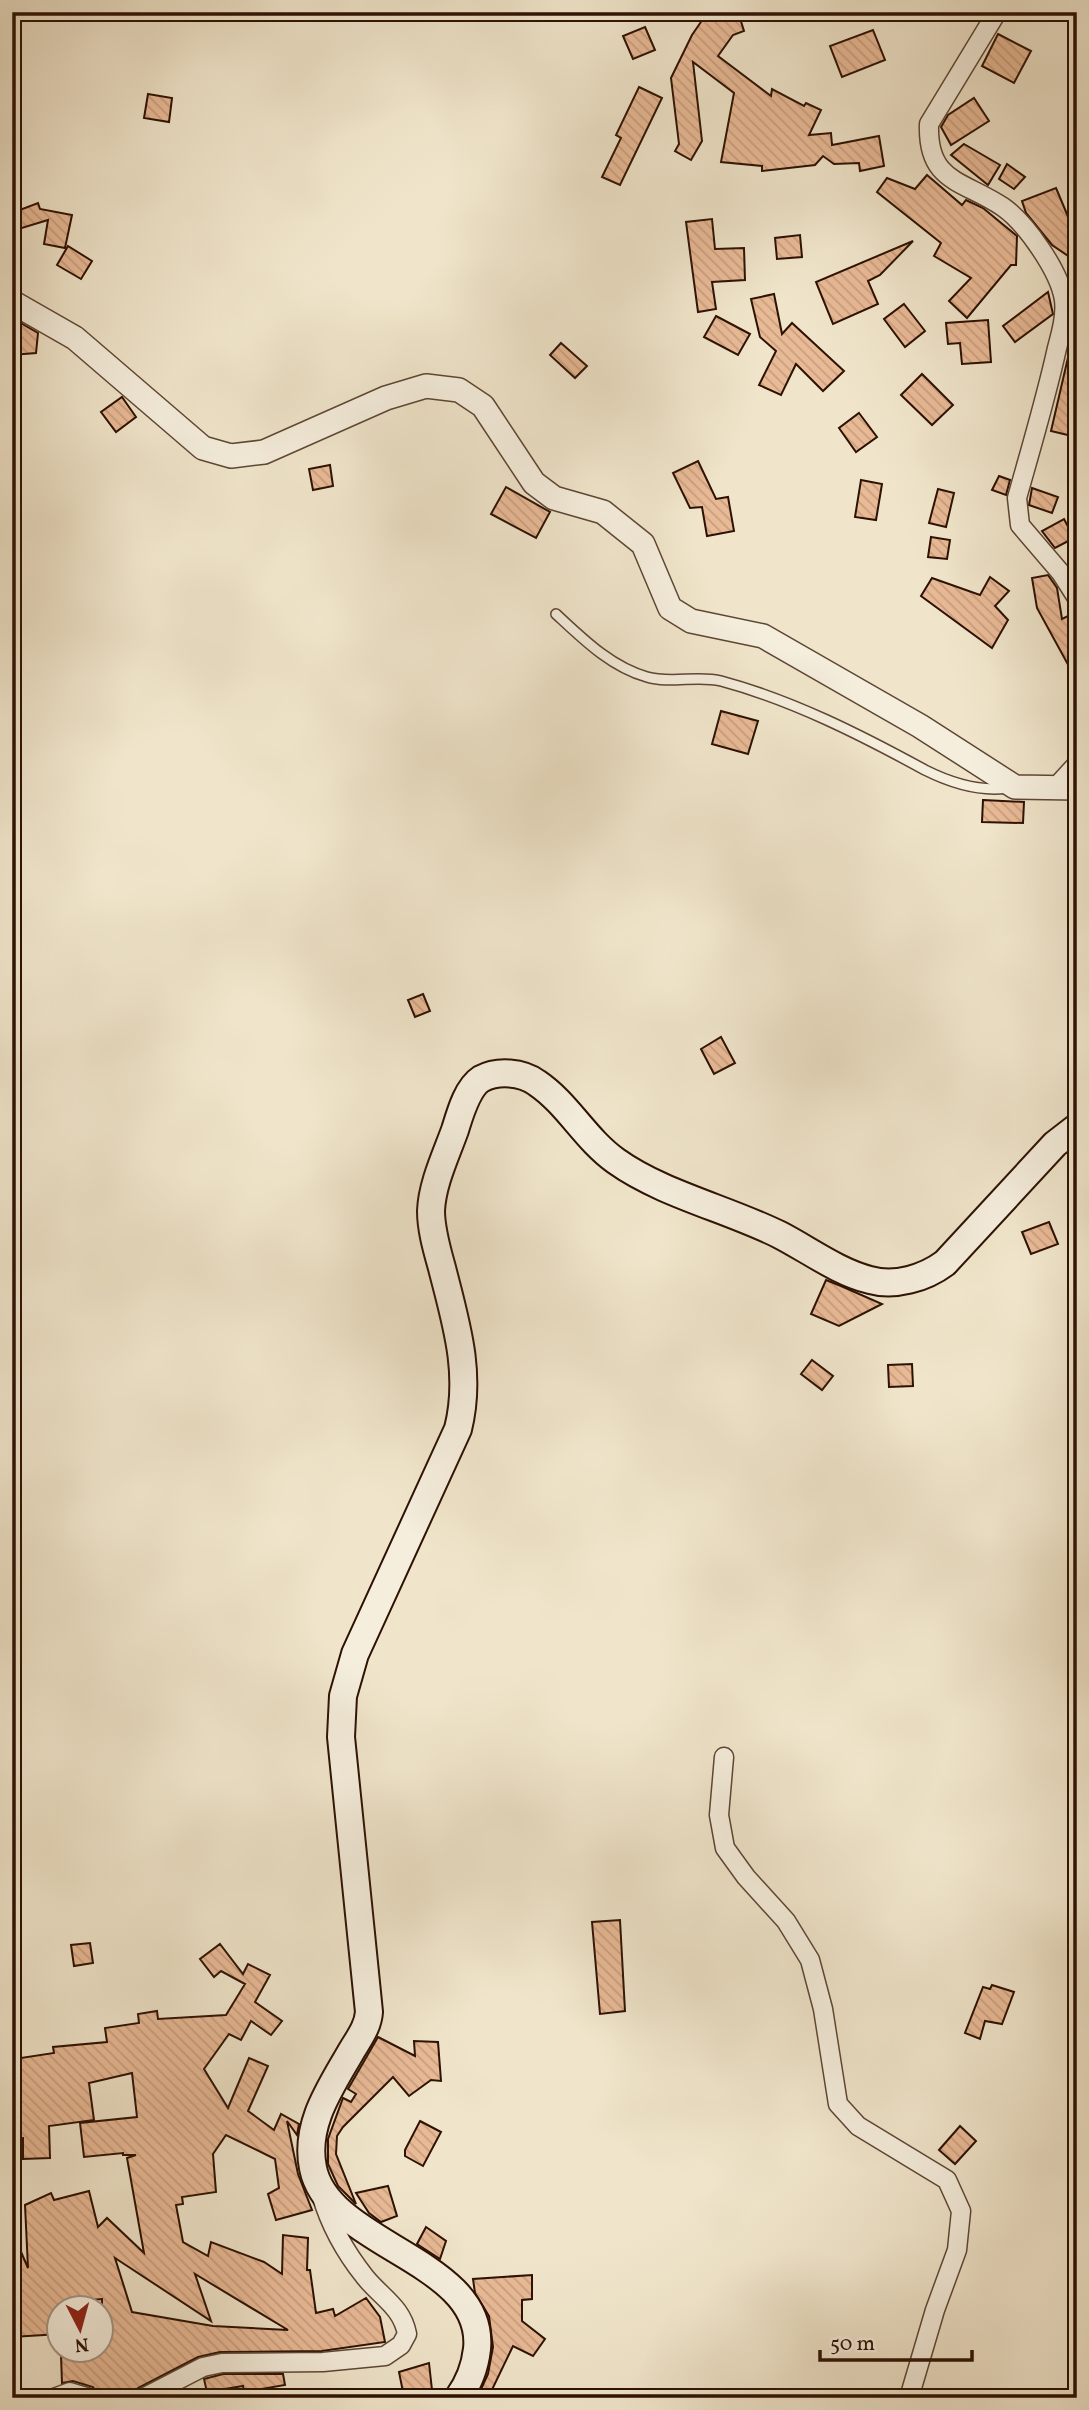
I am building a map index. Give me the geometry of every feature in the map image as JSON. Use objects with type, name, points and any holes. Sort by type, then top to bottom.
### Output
[{"type":"main road","points":[[458,2398],[470,2378],[476,2360],[478,2340],[472,2311],[456,2291],[343,2212],[316,2181],[312,2152],[315,2120],[330,2087],[366,2028],[369,2012],[341,1737],[343,1696],[355,1654],[458,1429],[464,1408],[463,1352],[434,1238],[431,1210],[457,1121],[473,1086],[495,1074],[522,1075],[537,1083],[555,1099],[596,1145],[636,1174],[779,1235],[829,1263],[871,1281],[912,1279],[934,1272],[945,1264],[1046,1153],[1077,1127]]},
{"type":"street","points":[[997,12],[929,124],[928,143],[932,158],[944,174],[1003,207],[1025,226],[1055,273],[1064,300],[1052,372],[1017,498],[1016,513],[1026,533],[1049,558],[1077,598]]},
{"type":"street","points":[[12,302],[75,338],[203,448],[231,456],[264,452],[386,398],[426,386],[459,390],[483,406],[534,483],[554,498],[603,512],[643,544],[670,608],[691,621],[763,636],[920,726],[1015,787],[1066,788],[1077,764]]},
{"type":"street","points":[[724,1757],[719,1815],[725,1849],[786,1921],[810,1960],[823,2009],[838,2104],[858,2126],[947,2180],[961,2211],[957,2250],[909,2398]]},
{"type":"street","points":[[144,2398],[184,2375],[222,2363],[323,2362],[385,2356],[401,2345],[407,2334],[405,2322],[396,2307],[367,2280],[348,2254],[328,2217],[316,2181]]},
{"type":"street","points":[[54,2398],[70,2392],[90,2398]]},
{"type":"lane","points":[[556,614],[600,653],[648,678],[718,680],[779,700],[880,745],[942,778],[989,790],[1015,787]]},
{"type":"building","points":[[718,12],[738,12],[744,31],[733,35],[718,56],[771,96],[772,89],[804,106],[806,103],[821,110],[809,135],[831,133],[832,145],[879,136],[884,166],[860,171],[859,163],[834,164],[823,156],[815,165],[762,171],[762,166],[721,162],[734,93],[693,62],[702,141],[691,160],[675,151],[679,144],[671,78],[692,35],[705,16]]},
{"type":"building","points":[[645,27],[655,50],[633,59],[623,36]]},
{"type":"building","points":[[873,30],[885,60],[842,77],[830,46]]},
{"type":"building","points":[[998,34],[1031,51],[1014,83],[982,66]]},
{"type":"building","points":[[639,87],[662,98],[620,185],[602,177],[621,138],[616,135]]},
{"type":"building","points":[[148,94],[172,98],[169,122],[144,118]]},
{"type":"building","points":[[974,98],[989,121],[951,145],[941,127],[948,115]]},
{"type":"building","points":[[964,144],[1000,165],[988,185],[951,155]]},
{"type":"building","points":[[1007,164],[1025,177],[1014,189],[999,179]]},
{"type":"building","points":[[927,175],[962,205],[966,200],[983,208],[1017,236],[1016,265],[1011,265],[967,318],[949,301],[971,278],[934,256],[941,243],[877,192],[887,178],[915,189]]},
{"type":"building","points":[[1056,188],[1077,238],[1077,262],[1052,245],[1026,213],[1022,201]]},
{"type":"building","points":[[38,203],[40,209],[72,215],[65,248],[44,244],[48,220],[12,231],[12,213]]},
{"type":"building","points":[[712,219],[715,249],[744,248],[745,280],[712,282],[716,309],[698,312],[686,222]]},
{"type":"building","points":[[800,235],[802,257],[777,259],[775,238]]},
{"type":"building","points":[[913,241],[880,275],[868,281],[878,304],[833,324],[816,282]]},
{"type":"building","points":[[68,246],[92,261],[81,279],[57,265]]},
{"type":"building","points":[[1048,292],[1053,314],[1015,342],[1003,326]]},
{"type":"building","points":[[774,294],[782,334],[792,323],[844,371],[823,391],[796,364],[781,395],[759,385],[776,351],[760,337],[751,299]]},
{"type":"building","points":[[904,304],[925,331],[905,347],[884,319]]},
{"type":"building","points":[[716,316],[750,334],[738,355],[704,337]]},
{"type":"building","points":[[12,318],[38,333],[36,353],[12,355]]},
{"type":"building","points":[[988,320],[991,362],[962,364],[960,343],[948,344],[946,323]]},
{"type":"building","points":[[1076,323],[1077,415],[1072,436],[1051,431]]},
{"type":"building","points":[[561,343],[587,366],[575,378],[550,355]]},
{"type":"building","points":[[922,374],[953,405],[932,425],[901,395]]},
{"type":"building","points":[[122,397],[136,417],[116,432],[101,412]]},
{"type":"building","points":[[859,413],[877,437],[856,452],[839,428]]},
{"type":"building","points":[[698,461],[716,499],[728,497],[734,531],[707,536],[702,507],[690,508],[673,473]]},
{"type":"building","points":[[330,465],[333,486],[313,490],[309,469]]},
{"type":"building","points":[[999,476],[1010,480],[1006,495],[992,490]]},
{"type":"building","points":[[861,480],[882,484],[876,520],[855,517]]},
{"type":"building","points":[[506,487],[550,512],[536,538],[491,514]]},
{"type":"building","points":[[1032,488],[1058,497],[1052,513],[1029,505]]},
{"type":"building","points":[[938,489],[954,493],[946,527],[929,523]]},
{"type":"building","points":[[1064,519],[1074,538],[1055,548],[1042,531]]},
{"type":"building","points":[[931,537],[950,540],[947,559],[928,557]]},
{"type":"building","points":[[1048,575],[1057,588],[1062,619],[1070,615],[1077,628],[1077,681],[1037,608],[1032,578]]},
{"type":"building","points":[[990,577],[1009,591],[995,606],[1008,620],[992,648],[921,596],[932,578],[980,595]]},
{"type":"building","points":[[721,711],[758,721],[748,754],[712,744]]},
{"type":"building","points":[[983,800],[1024,802],[1023,823],[982,822]]},
{"type":"building","points":[[423,994],[430,1011],[415,1017],[408,1000]]},
{"type":"building","points":[[721,1037],[735,1063],[714,1074],[701,1049]]},
{"type":"building","points":[[1049,1222],[1058,1244],[1031,1254],[1022,1232]]},
{"type":"building","points":[[826,1280],[882,1304],[839,1326],[811,1314]]},
{"type":"building","points":[[812,1360],[833,1376],[822,1390],[801,1374]]},
{"type":"building","points":[[912,1364],[913,1386],[889,1387],[888,1365]]},
{"type":"building","points":[[620,1920],[625,2011],[600,2014],[592,1922]]},
{"type":"building","points":[[90,1943],[93,1963],[74,1966],[71,1945]]},
{"type":"building","points":[[220,1944],[243,1974],[248,1964],[270,1975],[255,2002],[282,2021],[271,2035],[251,2021],[241,2040],[229,2034],[204,2069],[228,2108],[249,2058],[268,2066],[248,2111],[274,2130],[281,2114],[299,2124],[297,2135],[287,2121],[298,2174],[312,2210],[276,2220],[268,2194],[279,2188],[275,2159],[226,2135],[213,2154],[216,2192],[182,2197],[183,2204],[176,2205],[183,2242],[208,2256],[211,2242],[264,2262],[282,2274],[283,2235],[308,2238],[307,2270],[310,2270],[316,2313],[333,2309],[335,2316],[366,2298],[380,2317],[385,2342],[322,2351],[220,2352],[198,2357],[138,2388],[129,2398],[101,2398],[93,2387],[73,2381],[62,2383],[61,2364],[116,2364],[116,2294],[46,2294],[46,2335],[12,2337],[12,2231],[28,2268],[25,2205],[51,2193],[54,2200],[89,2191],[98,2227],[107,2218],[144,2253],[127,2158],[136,2155],[123,2153],[84,2157],[80,2123],[137,2117],[132,2073],[89,2083],[94,2120],[49,2126],[50,2158],[23,2159],[23,2138],[12,2139],[12,2117],[17,2116],[14,2059],[54,2053],[53,2047],[107,2042],[105,2028],[139,2023],[138,2014],[157,2011],[158,2019],[226,2015],[245,1984],[221,1971],[214,1977],[200,1959]],"holes":[[[115,2258],[211,2321],[195,2274],[288,2330],[213,2326],[132,2312]]]},
{"type":"building","points":[[992,1985],[1014,1992],[1002,2024],[985,2021],[980,2039],[965,2033],[983,1987],[990,1989]]},
{"type":"building","points":[[378,2037],[415,2056],[414,2041],[438,2042],[441,2081],[431,2080],[409,2096],[393,2077],[343,2127],[337,2136],[336,2154],[356,2204],[338,2186],[328,2164],[328,2139],[343,2098],[351,2102],[356,2094],[348,2089]]},
{"type":"building","points":[[420,2121],[441,2132],[423,2166],[405,2156],[405,2150]]},
{"type":"building","points":[[960,2126],[976,2141],[955,2164],[939,2150]]},
{"type":"building","points":[[388,2186],[397,2216],[381,2222],[369,2213],[356,2193]]},
{"type":"building","points":[[426,2227],[446,2241],[440,2259],[417,2244]]},
{"type":"building","points":[[532,2275],[532,2299],[522,2300],[522,2321],[545,2339],[533,2356],[513,2346],[488,2398],[477,2398],[488,2374],[493,2347],[489,2316],[475,2293],[473,2279]]},
{"type":"building","points":[[429,2363],[432,2390],[404,2397],[399,2372]]},
{"type":"building","points":[[223,2374],[283,2374],[285,2385],[244,2392],[243,2386],[207,2392],[204,2379]]}]
